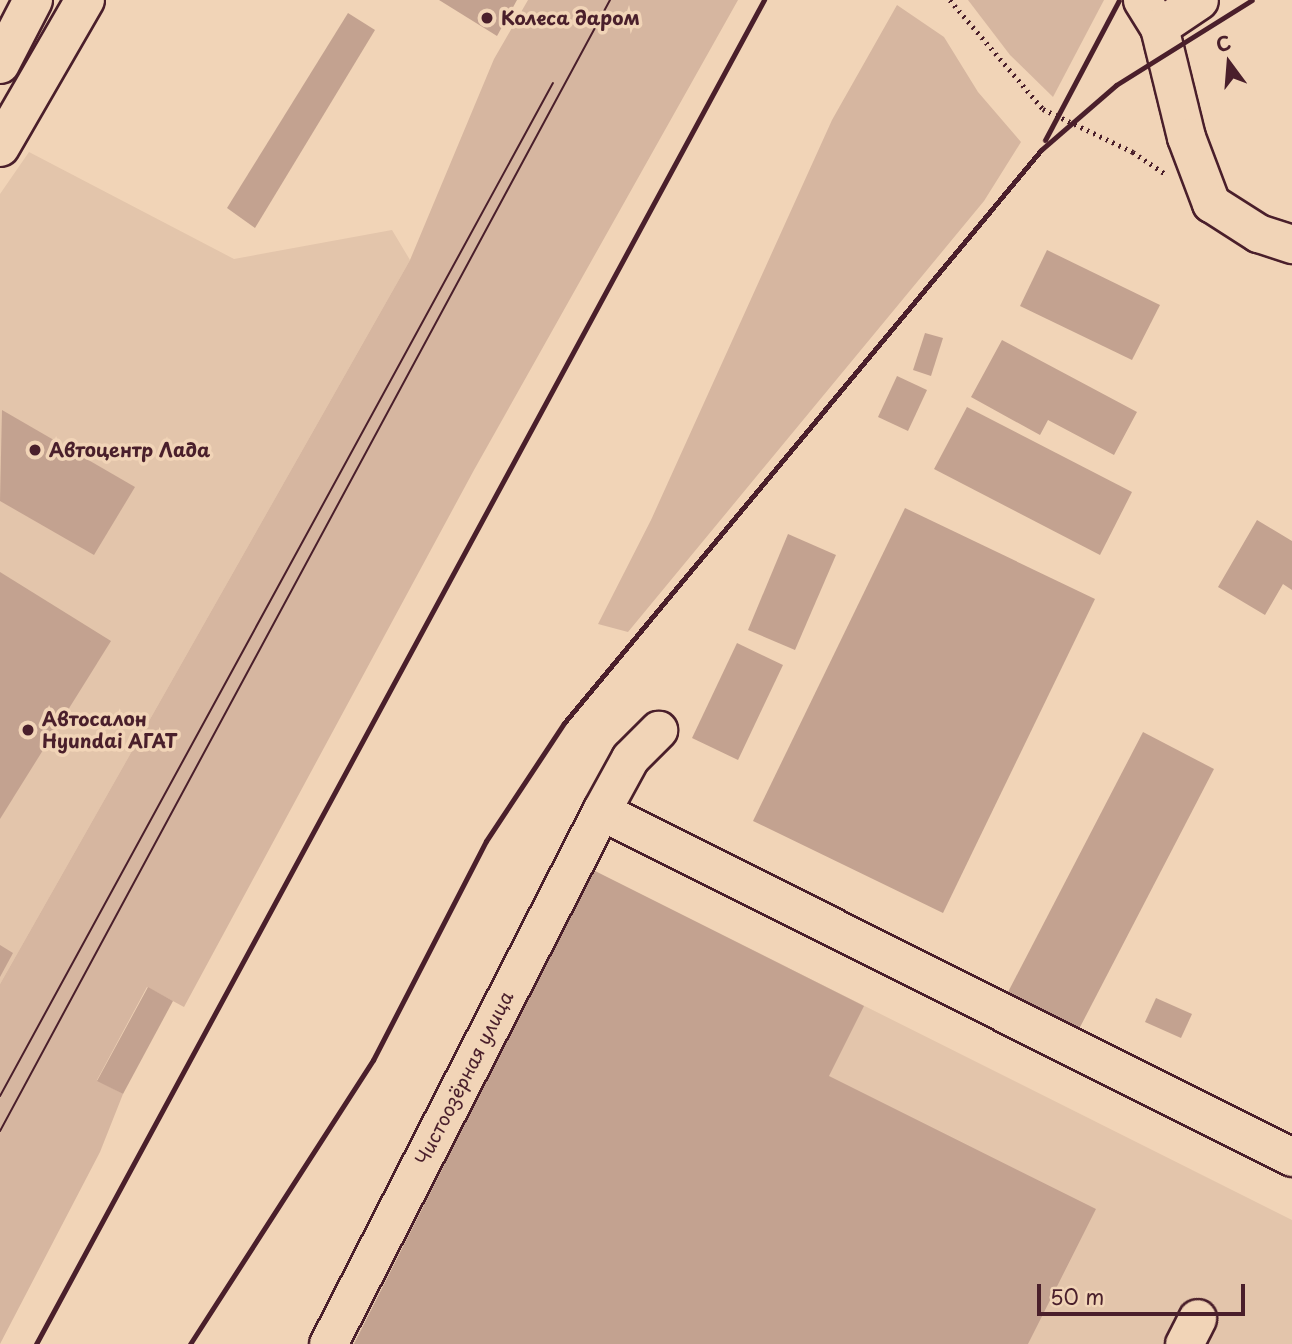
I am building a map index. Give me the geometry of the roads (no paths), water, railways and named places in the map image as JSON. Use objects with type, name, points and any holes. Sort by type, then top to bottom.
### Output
[{"type":"main road","points":[[0,64],[33,0]]},
{"type":"main road","points":[[0,146],[85,0]]},
{"type":"street","points":[[1199,0],[1150,14],[1186,137],[1210,203],[1258,233],[1292,244]]},
{"type":"street","name":"Чистоозёрная улица","points":[[328,1344],[601,811],[630,758],[658,730]]},
{"type":"street","points":[[601,811],[1292,1157]]},
{"type":"tram line","points":[[0,1131],[610,0]]},
{"type":"tram line","points":[[0,1096],[553,83]]},
{"type":"railway","points":[[36,1344],[764,0]]},
{"type":"railway","points":[[1045,140],[1119,0]]},
{"type":"railway","points":[[190,1344],[373,1060],[486,841],[564,723],[1041,150],[1116,85],[1252,0]]},
{"type":"place","name":"Колеса даром","points":[[487,18]]},
{"type":"place","name":"Автоцентр Лада","points":[[35,450]]},
{"type":"place","name":"Автосалон Hyundai АГАТ","points":[[28,730]]}]
